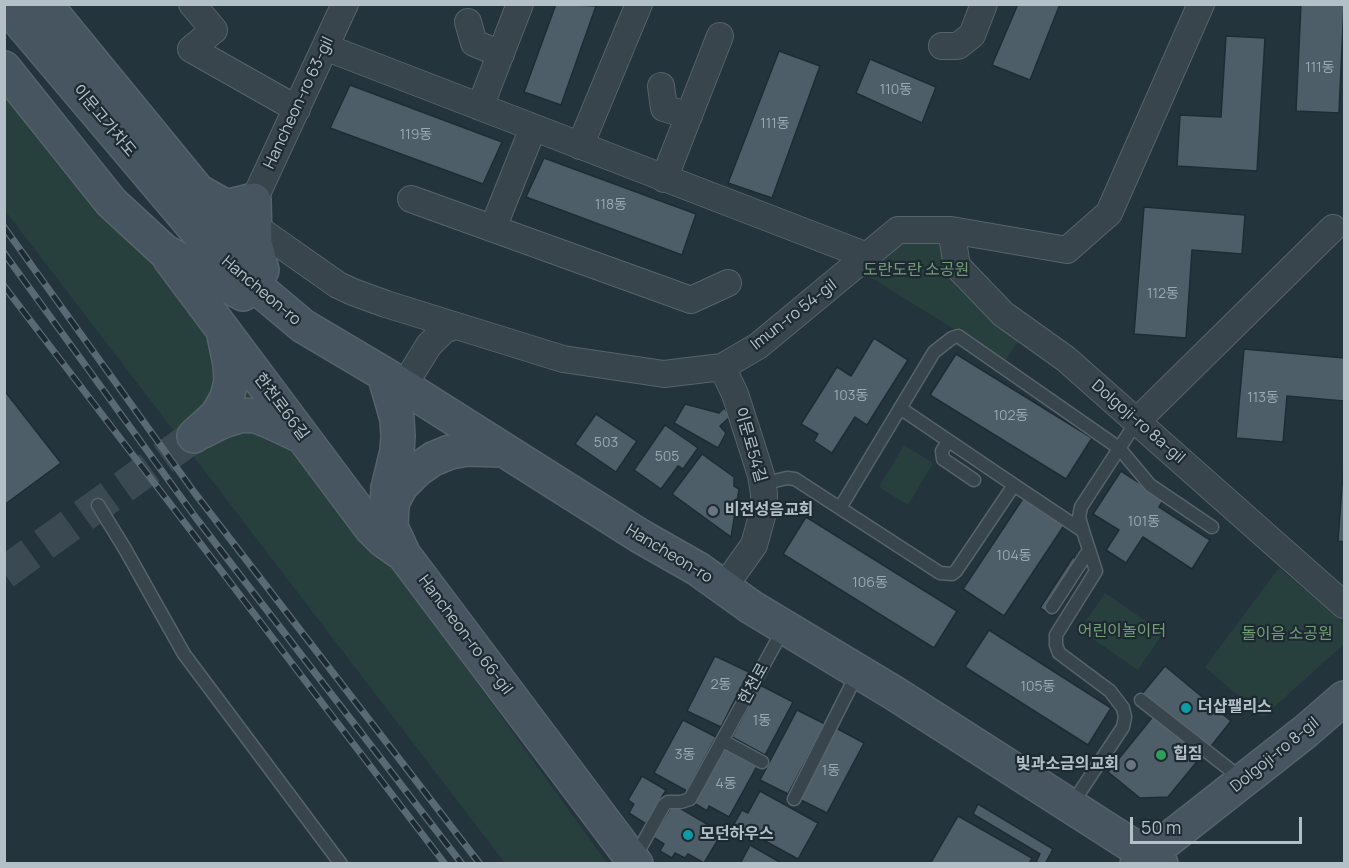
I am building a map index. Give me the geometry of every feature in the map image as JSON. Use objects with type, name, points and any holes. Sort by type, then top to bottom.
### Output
[{"type":"main road","name":"이문고가차도","points":[[5,4],[202,238]]},
{"type":"main road","points":[[45,4],[198,191],[303,326]]},
{"type":"main road","points":[[4,68],[111,202],[164,251],[303,326]]},
{"type":"main road","points":[[198,191],[220,204],[254,213],[263,275]]},
{"type":"main road","name":"Hancheon-ro","points":[[202,238],[216,253],[303,326],[640,536],[698,569],[784,627],[1070,806],[1149,861]]},
{"type":"main road","name":"한천로66길","points":[[164,251],[371,528],[383,540],[398,541]]},
{"type":"main road","points":[[224,331],[231,381],[227,398],[212,420],[194,436],[223,421],[242,415],[256,416],[304,438]]},
{"type":"main road","points":[[393,381],[398,436],[397,451],[387,494],[398,541]]},
{"type":"main road","points":[[398,541],[392,503],[401,486],[417,470],[433,459],[450,452],[467,449],[501,450]]},
{"type":"main road","name":"Hancheon-ro 66-gil","points":[[398,541],[635,862]]},
{"type":"main road","name":"Dolgoji-ro 8-gil","points":[[1149,861],[1344,698]]},
{"type":"street","points":[[192,4],[214,30],[191,49],[297,108]]},
{"type":"street","name":"Hancheon-ro 63-gil","points":[[254,213],[297,108],[345,4]]},
{"type":"street","points":[[480,107],[520,4]]},
{"type":"street","points":[[580,146],[639,4]]},
{"type":"street","points":[[942,46],[958,46],[972,35],[984,4]]},
{"type":"street","name":"Imun-ro 54-gil","points":[[254,213],[338,285],[386,304],[563,358],[664,374],[722,367],[758,346],[898,230],[951,230],[1067,250],[1109,213],[1201,4]]},
{"type":"street","points":[[468,22],[474,43],[501,54]]},
{"type":"street","points":[[664,179],[720,36]]},
{"type":"street","points":[[325,47],[867,256]]},
{"type":"street","points":[[661,86],[664,108],[688,116]]},
{"type":"street","points":[[493,228],[533,128]]},
{"type":"street","points":[[411,199],[691,300],[728,283]]},
{"type":"street","points":[[1137,420],[1333,228]]},
{"type":"street","name":"Dolgoji-ro 8a-gil","points":[[951,230],[957,266],[1003,314],[1066,359],[1344,605]]},
{"type":"street","points":[[393,381],[444,330],[455,326]]},
{"type":"street","name":"이문로54길","points":[[722,367],[735,394],[762,484],[764,509],[754,545],[724,587]]},
{"type":"lane","points":[[840,508],[939,347],[958,336],[1119,448],[1150,485],[1212,527]]},
{"type":"lane","points":[[900,408],[1083,531]]},
{"type":"lane","points":[[1070,806],[1123,727],[1125,717],[1123,708],[1110,691],[1059,653],[1056,635],[1095,575],[1095,567],[1079,517],[1081,507],[1137,420]]},
{"type":"lane","points":[[948,441],[942,451],[943,459],[974,480]]},
{"type":"lane","points":[[762,484],[787,478],[795,479],[940,573],[948,575],[956,571],[1014,484]]},
{"type":"lane","points":[[98,505],[184,654],[341,864]]},
{"type":"lane","points":[[1052,607],[1089,550]]},
{"type":"lane","name":"한천로","points":[[635,862],[664,805],[668,802],[690,799],[784,627]]},
{"type":"lane","points":[[794,799],[858,672]]},
{"type":"lane","points":[[1141,700],[1244,780]]},
{"type":"lane","points":[[723,741],[762,762]]},
{"type":"green space","points":[[5,66],[307,448],[607,863],[505,863],[7,213],[5,209]]},
{"type":"green space","name":"도란도란 소공원","points":[[904,241],[941,242],[947,271],[1018,342],[1005,361],[867,275]]},
{"type":"green space","points":[[904,445],[933,463],[908,505],[879,487]]},
{"type":"green space","name":"돌이음 소공원","points":[[1279,568],[1344,623],[1344,644],[1263,717],[1205,667]]},
{"type":"green space","name":"어린이놀이터","points":[[1105,593],[1163,633],[1138,670],[1080,630]]},
{"type":"building","points":[[556,4],[596,6],[561,105],[524,92]]},
{"type":"building","points":[[1018,4],[1060,4],[1030,80],[992,65]]},
{"type":"building","points":[[1301,4],[1344,4],[1339,113],[1296,111]]},
{"type":"building","points":[[1226,36],[1265,38],[1257,171],[1177,166],[1180,115],[1221,117]]},
{"type":"building","points":[[779,51],[820,66],[772,198],[728,183]]},
{"type":"building","points":[[870,59],[936,87],[922,123],[856,93]]},
{"type":"building","points":[[350,85],[502,142],[483,184],[330,128]]},
{"type":"building","points":[[544,158],[696,214],[682,255],[526,197]]},
{"type":"building","points":[[1144,207],[1245,215],[1242,254],[1192,250],[1186,338],[1134,334]]},
{"type":"building","points":[[874,338],[908,360],[867,425],[855,417],[832,453],[814,441],[818,434],[801,424],[837,367],[851,376]]},
{"type":"building","points":[[1244,349],[1344,358],[1344,401],[1287,396],[1283,442],[1236,438]]},
{"type":"building","points":[[956,354],[1092,438],[1066,479],[930,395]]},
{"type":"building","points":[[4,390],[61,463],[4,505]]},
{"type":"building","points":[[685,404],[719,413],[724,408],[731,416],[720,426],[726,433],[718,448],[674,423]]},
{"type":"building","points":[[596,414],[637,441],[616,472],[575,444]]},
{"type":"building","points":[[665,425],[698,448],[683,469],[678,466],[661,489],[634,470]]},
{"type":"building","points":[[702,454],[734,477],[734,486],[739,489],[731,537],[672,494]]},
{"type":"building","points":[[1344,459],[1344,542],[1338,541]]},
{"type":"building","points":[[1121,471],[1164,499],[1159,507],[1210,540],[1192,569],[1143,537],[1126,563],[1106,550],[1119,530],[1093,514]]},
{"type":"building","points":[[1024,497],[1065,524],[1004,616],[963,589]]},
{"type":"building","points":[[806,517],[957,611],[934,648],[783,554]]},
{"type":"building","points":[[1073,557],[1086,565],[1053,616],[1040,608]]},
{"type":"building","points":[[989,630],[1111,708],[1088,745],[965,667]]},
{"type":"building","points":[[715,656],[749,672],[721,727],[687,711]]},
{"type":"building","name":"더샵팰리스","points":[[1165,666],[1231,721],[1208,750],[1141,695]]},
{"type":"building","points":[[760,685],[793,702],[765,755],[732,737]]},
{"type":"building","points":[[797,710],[825,724],[788,794],[760,780]]},
{"type":"building","points":[[1155,714],[1204,753],[1168,797],[1140,798],[1108,772]]},
{"type":"building","points":[[683,720],[716,737],[687,791],[654,773]]},
{"type":"building","points":[[836,728],[864,743],[827,813],[799,799]]},
{"type":"building","points":[[725,748],[757,766],[729,817],[709,806],[707,811],[694,803]]},
{"type":"building","points":[[642,776],[666,790],[646,824],[629,813],[634,804],[628,800]]},
{"type":"building","points":[[760,791],[818,823],[798,859],[734,824],[742,810],[748,813]]},
{"type":"building","name":"모던하우스","points":[[673,804],[722,833],[704,863],[688,854],[685,858],[675,853],[672,858],[660,851],[664,844],[653,837]]},
{"type":"building","points":[[978,804],[1053,849],[1045,864],[1036,862],[1040,854],[973,814]]},
{"type":"building","points":[[958,816],[1032,858],[1029,864],[930,864]]},
{"type":"building","points":[[750,845],[783,864],[740,864]]},
{"type":"tunnel","points":[[4,573],[194,436]]},
{"type":"railway","points":[[4,227],[194,492],[480,864]]},
{"type":"railway","points":[[4,253],[196,518],[462,864]]},
{"type":"railway","points":[[4,286],[445,864]]},
{"type":"place","name":"비전성음교회","points":[[713,511]]},
{"type":"place","name":"더샵팰리스","points":[[1186,708]]},
{"type":"place","name":"힙짐","points":[[1161,755]]},
{"type":"place","name":"빛과소금의교회","points":[[1131,765]]},
{"type":"place","name":"모던하우스","points":[[688,835]]}]
